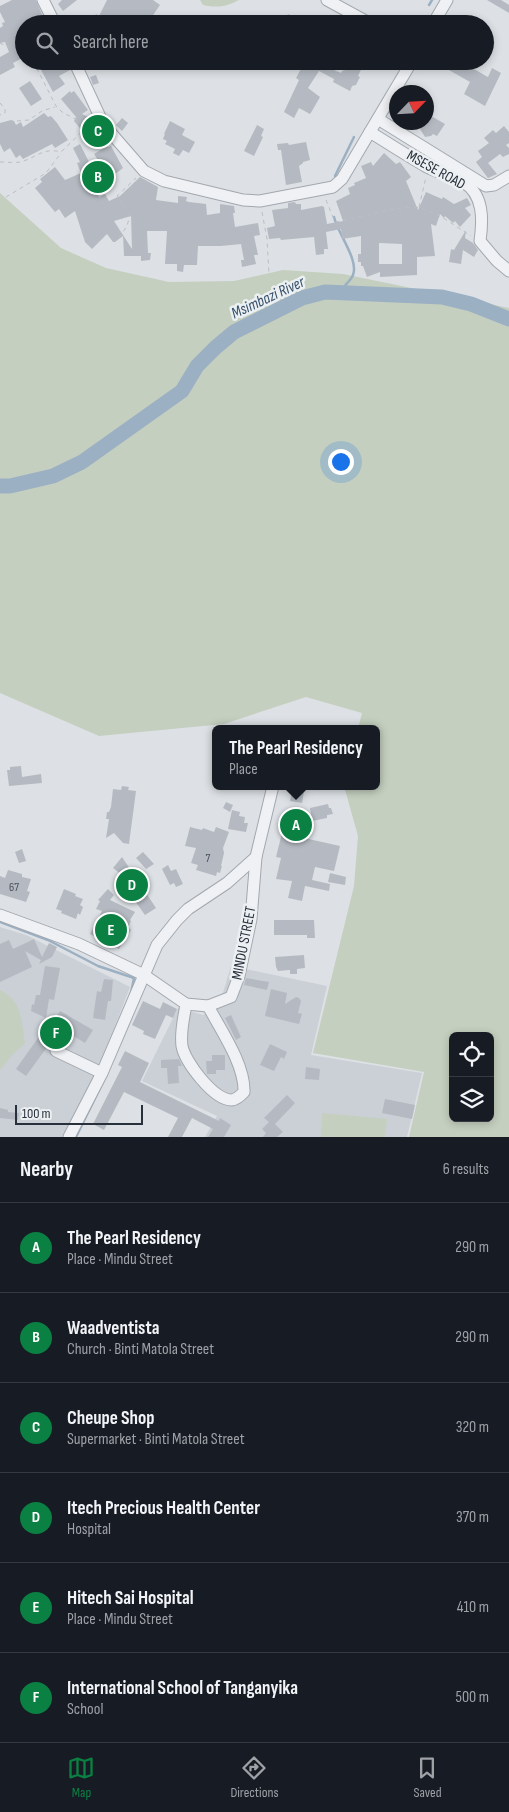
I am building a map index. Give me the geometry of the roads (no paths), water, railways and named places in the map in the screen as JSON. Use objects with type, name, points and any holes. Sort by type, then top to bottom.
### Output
[{"type":"street","points":[[42,0],[50,15]]},
{"type":"street","points":[[327,0],[354,15]]},
{"type":"street","points":[[439,15],[447,0]]},
{"type":"street","points":[[78,70],[101,119],[117,141],[144,171],[164,181],[185,188],[243,200],[260,201],[333,187],[342,179],[407,70]]},
{"type":"street","points":[[378,119],[486,186],[494,185],[509,176]]},
{"type":"street","name":"MSESE ROAD","points":[[370,132],[428,167],[464,182],[476,194],[482,210],[483,224],[480,241],[496,261],[509,271]]},
{"type":"street","name":"MINDU STREET","points":[[0,915],[79,944],[144,975],[186,1004],[208,1006],[231,997],[240,976],[251,919],[256,857],[272,790]]},
{"type":"street","points":[[69,1137],[102,1073],[157,945],[177,920],[200,900],[227,883],[256,857]]},
{"type":"street","points":[[186,1004],[181,1028],[184,1053],[199,1077],[211,1089],[222,1098],[232,1100],[238,1098],[244,1092],[242,1075],[208,1006]]},
{"type":"street","points":[[56,1051],[102,1073]]},
{"type":"waterway","points":[[429,5],[432,0]]},
{"type":"waterway","points":[[335,176],[354,137]]},
{"type":"waterway","points":[[334,217],[353,262],[353,275],[343,288],[346,291]]},
{"type":"waterway","name":"Msimbazi River","points":[[0,486],[10,486],[53,476],[82,462],[182,391],[197,366],[234,332],[302,298],[325,292],[442,297],[471,304],[509,319]]},
{"type":"waterway","points":[[0,922],[48,940],[98,966],[134,978],[131,993]]},
{"type":"waterway","points":[[76,1137],[103,1082]]},
{"type":"place","name":"Cheupe Shop","points":[[98,131]]},
{"type":"place","name":"Waadventista","points":[[98,177]]},
{"type":"place","name":"The Pearl Residency","points":[[296,825]]},
{"type":"place","name":"Itech Precious Health Center","points":[[132,885]]},
{"type":"place","name":"Hitech Sai Hospital","points":[[111,930]]},
{"type":"place","name":"International School of Tanganyika","points":[[56,1033]]}]
